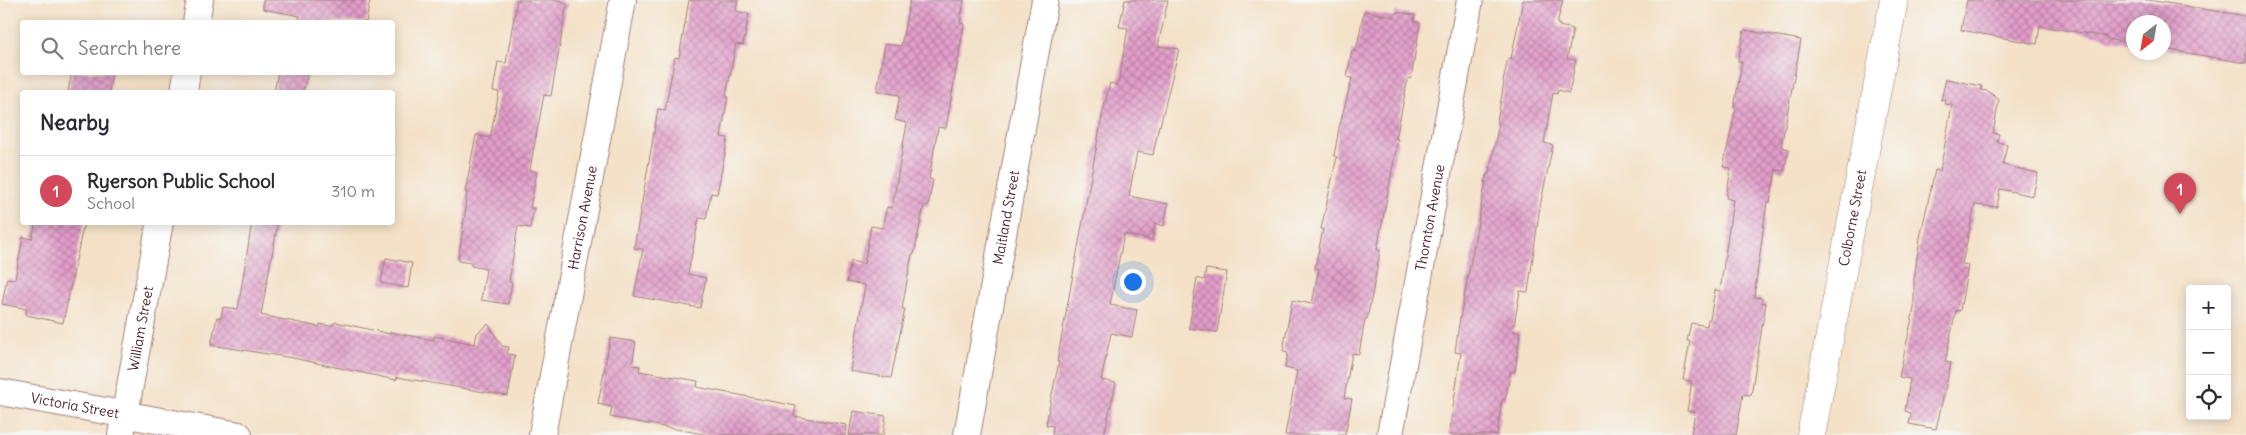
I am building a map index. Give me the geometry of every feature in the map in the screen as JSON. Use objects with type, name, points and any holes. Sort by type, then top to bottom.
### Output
[{"type":"street","points":[[196,20],[200,0]]},
{"type":"street","name":"Harrison Avenue","points":[[542,435],[623,0]]},
{"type":"street","name":"Maitland Street","points":[[967,435],[1045,0]]},
{"type":"street","name":"Thornton Avenue","points":[[1390,435],[1470,0]]},
{"type":"street","name":"Colborne Street","points":[[1811,435],[1894,0]]},
{"type":"street","points":[[184,90],[187,75]]},
{"type":"street","name":"William Street","points":[[123,424],[159,225]]},
{"type":"street","name":"Victoria Street","points":[[0,392],[123,424],[239,435]]},
{"type":"building","points":[[263,0],[370,0],[366,20],[299,20],[300,16],[263,9]]},
{"type":"building","points":[[517,0],[562,0],[562,3],[567,4],[551,96],[544,95],[532,157],[530,170],[537,172],[530,208],[534,208],[530,228],[518,226],[509,282],[512,282],[508,304],[481,300],[486,269],[471,266],[471,263],[458,261],[466,207],[467,192],[465,192],[476,135],[490,138],[499,92],[493,91],[498,62],[506,63]]},
{"type":"building","points":[[689,0],[738,0],[736,11],[749,14],[743,45],[736,44],[726,96],[728,96],[721,137],[728,138],[717,194],[711,193],[706,219],[699,218],[688,274],[706,278],[700,308],[634,296],[643,249],[634,248],[658,109],[665,110],[675,57],[679,58]]},
{"type":"building","points":[[910,0],[964,0],[960,23],[964,24],[946,128],[938,127],[929,179],[933,180],[928,206],[924,205],[914,254],[912,254],[902,309],[905,309],[891,378],[850,371],[865,285],[847,282],[851,261],[864,264],[871,226],[882,228],[887,207],[892,208],[907,123],[895,120],[900,95],[877,91],[885,44],[901,46]]},
{"type":"building","points":[[1125,0],[1168,0],[1158,46],[1179,49],[1153,155],[1137,152],[1129,196],[1168,204],[1164,226],[1155,223],[1152,240],[1124,234],[1110,305],[1137,310],[1132,337],[1111,333],[1101,380],[1116,383],[1104,435],[1052,435],[1053,426],[1046,425],[1059,362],[1057,362],[1103,111],[1110,83],[1118,85],[1128,28],[1119,27]]},
{"type":"building","points":[[1523,0],[1563,0],[1557,24],[1573,29],[1567,59],[1576,60],[1569,93],[1558,90],[1557,94],[1553,93],[1544,143],[1553,145],[1540,206],[1528,292],[1520,291],[1513,331],[1520,332],[1515,372],[1511,371],[1505,400],[1502,399],[1497,435],[1449,435],[1461,353],[1455,352],[1458,330],[1487,174],[1489,174],[1499,123],[1497,122],[1503,82],[1508,58],[1511,59]]},
{"type":"building","points":[[1967,0],[2148,0],[2246,17],[2246,63],[2171,50],[2171,15],[2126,15],[2126,43],[2106,39],[2107,37],[2040,26],[2037,44],[1961,30]]},
{"type":"building","points":[[1364,11],[1394,17],[1396,12],[1415,15],[1414,21],[1420,23],[1411,79],[1408,78],[1396,139],[1398,139],[1377,250],[1380,250],[1373,290],[1367,319],[1365,319],[1359,354],[1352,353],[1344,398],[1352,399],[1345,435],[1285,435],[1297,371],[1285,368],[1288,352],[1283,351],[1292,300],[1312,304],[1319,268],[1315,268],[1323,229],[1321,229],[1337,157],[1334,156],[1339,128],[1352,78],[1347,77],[1352,50],[1356,51]]},
{"type":"building","points":[[1744,30],[1801,40],[1781,147],[1789,149],[1784,171],[1776,170],[1770,202],[1767,202],[1754,297],[1762,298],[1761,302],[1766,303],[1751,395],[1743,394],[1736,435],[1691,435],[1695,412],[1687,411],[1692,381],[1683,380],[1690,341],[1687,341],[1691,323],[1707,326],[1715,290],[1720,291],[1733,200],[1726,198],[1731,168],[1723,167],[1736,109],[1734,108],[1742,62],[1738,61]]},
{"type":"building","points":[[71,75],[112,75],[109,90],[68,90]]},
{"type":"building","points":[[277,75],[307,75],[304,90],[274,90]]},
{"type":"building","points":[[1946,79],[1982,86],[1981,90],[1988,91],[1999,100],[1993,133],[1999,134],[1997,142],[2007,144],[2003,165],[2038,173],[2033,196],[2000,189],[1997,207],[1975,205],[1962,264],[1968,265],[1960,311],[1956,310],[1945,362],[1951,363],[1936,429],[1909,424],[1911,413],[1905,411],[1910,379],[1899,377],[1914,309],[1914,279],[1920,238],[1935,170],[1940,171],[1952,105],[1945,104],[1946,100],[1941,100]]},
{"type":"building","points":[[35,225],[83,225],[63,323],[26,315],[27,309],[2,304],[7,278],[15,279],[23,237],[32,239]]},
{"type":"building","points":[[252,225],[277,225],[261,315],[319,327],[320,324],[330,326],[336,322],[390,334],[390,332],[433,340],[434,336],[475,344],[477,333],[488,324],[502,346],[509,347],[507,354],[515,355],[508,396],[397,377],[396,380],[293,358],[211,345],[217,317],[221,318],[223,307],[238,309]]},
{"type":"building","points":[[386,258],[412,263],[408,288],[381,283]]},
{"type":"building","points":[[1206,269],[1227,272],[1217,332],[1189,328],[1197,278],[1204,280]]},
{"type":"building","points":[[610,338],[636,342],[632,365],[640,366],[639,371],[698,381],[697,387],[796,406],[794,416],[847,425],[846,435],[709,435],[610,417],[612,407],[598,404]]},
{"type":"building","points":[[853,411],[886,416],[883,435],[849,435]]},
{"type":"place","name":"Ryerson Public School","points":[[2180,214]]}]
